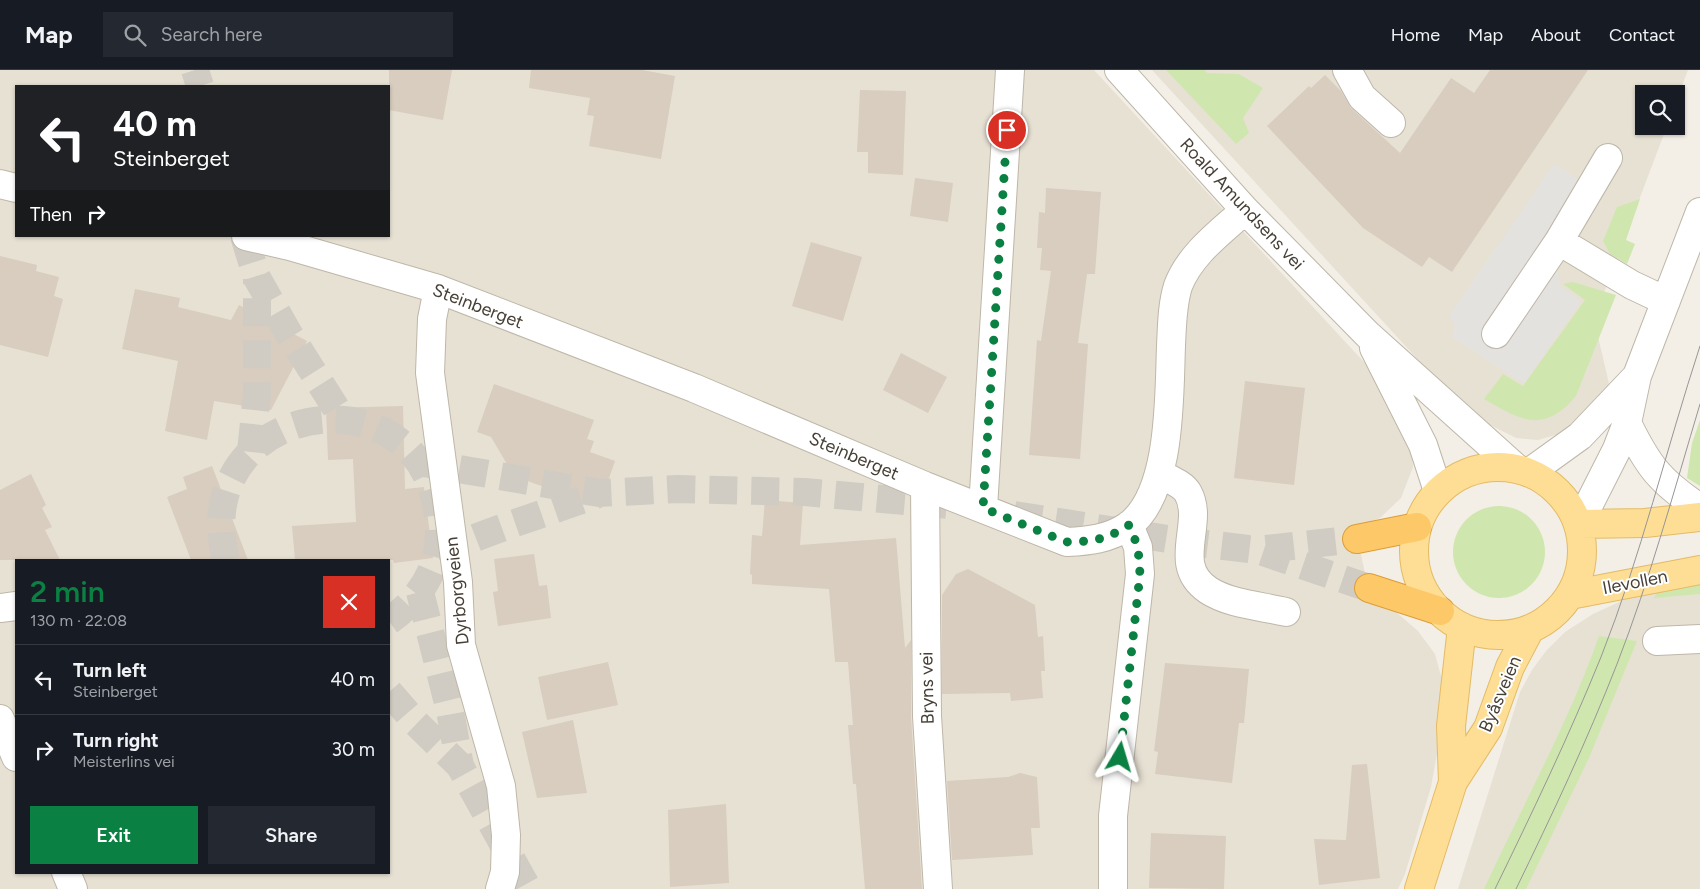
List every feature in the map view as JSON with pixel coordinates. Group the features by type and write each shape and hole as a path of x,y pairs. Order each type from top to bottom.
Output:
{"highway":[{"path":"1357,539 1417,527"},
{"path":"1369,588 1440,611"}],"main road":[{"path":"1502,466 1523,470 1543,479 1565,499 1579,524 1582,539 1581,568 1570,595 1550,617 1530,629 1503,635 1489,635 1462,627 1440,611 1424,591 1415,566 1414,553 1417,527 1429,503 1448,482 1474,470 1502,466"},
{"path":"1579,524 1646,523 1700,517"},
{"name":"Ilevollen","path":"1570,595 1700,570"},
{"name":"Byåsveien","path":"1453,782 1451,726 1462,627"},
{"name":"Byåsveien","path":"1418,889 1453,782 1488,728 1510,667 1530,629"}],"street":[{"path":"983,508 1010,70"},
{"name":"Roald Amundsens vei","path":"1119,70 1245,210 1368,335 1523,470"},
{"path":"1347,70 1362,97 1391,123"},
{"path":"1496,334 1559,241 1608,158"},
{"path":"0,184 15,188"},
{"name":"Steinberget","path":"250,237 290,246 438,290 694,388 925,486 1066,542 1088,541 1108,537 1129,525 1144,508 1160,474 1168,423 1173,311 1178,287 1187,268 1197,255 1245,210"},
{"path":"1579,524 1604,478 1627,423 1637,376 1700,212"},
{"path":"1559,241 1632,285 1666,301"},
{"name":"Dyrborgveien","path":"438,290 432,319 430,373 458,582 461,645 501,786 506,835 505,872 500,889"},
{"name":"Roald Amundsens vei","path":"1368,335 1423,445 1438,492"},
{"path":"1523,470 1580,436 1637,376"},
{"path":"1627,423 1647,460 1660,477 1674,491 1700,508"},
{"path":"1160,474 1174,481 1187,492 1190,499 1192,506 1190,567 1198,580 1208,589 1220,595 1286,612"},
{"name":"Bryns vei","path":"925,486 927,716 938,889"},
{"path":"1112,889 1113,816 1140,574 1138,547 1129,525"},
{"path":"0,608 15,606"},
{"path":"1657,641 1700,639"},
{"path":"0,719 15,755"},
{"path":"67,874 73,889"}],"shaded area":[{"path":"0,70 1094,70 1375,374 1410,438 1413,467 1401,498 1380,518 1355,528 1371,600 1397,613 1418,631 1435,654 1443,683 1439,743 1431,787 1405,874 1398,889 0,889"},
{"path":"1152,70 1688,70 1682,85 1635,85 1635,135 1664,135 1594,319 1610,388 1566,432 1538,440 1516,438 1482,421 1455,400"},
{"path":"1554,164 1583,182 1553,230 1560,286 1581,301 1524,384 1452,337 1455,325 1449,316"},
{"path":"1700,581 1700,889 1458,889 1520,692 1532,670 1546,651 1565,632 1593,614 1628,598"}],"green space":[{"path":"1166,70 1205,70 1207,73 1239,74 1263,88 1243,118 1249,133 1236,144"},
{"path":"1640,199 1626,240 1635,244 1627,264 1610,254 1603,241 1617,207"},
{"path":"1573,282 1616,295 1576,396 1553,416 1532,420 1521,418 1484,399 1503,374 1523,386 1585,300 1563,284"},
{"path":"1700,420 1700,486 1687,478 1692,443"},
{"path":"1499,506 1508,507 1525,514 1537,526 1544,543 1544,561 1537,578 1525,590 1508,597 1499,598 1490,597 1473,590 1461,578 1454,561 1453,552 1454,543 1461,526 1473,514 1490,507"},
{"path":"1700,581 1700,594 1654,598 1658,590"},
{"path":"1599,636 1637,641 1589,758 1526,889 1484,889 1559,732 1587,669"}],"building":[{"path":"389,70 452,70 443,120 390,110"},
{"path":"531,70 642,70 675,76 661,159 589,146 594,116 587,115 590,98 529,88"},
{"path":"1490,70 1588,70 1452,272 1429,257 1422,267 1363,228 1267,126 1309,86 1311,88 1325,75 1341,91 1351,108 1400,153 1451,78 1474,93"},
{"path":"860,90 906,91 903,175 868,173 868,152 857,152"},
{"path":"915,178 953,183 948,222 910,216"},
{"path":"1046,188 1101,192 1095,274 1087,274 1078,343 1088,344 1080,459 1029,455 1037,340 1041,341 1051,271 1040,270 1042,248 1037,248 1039,212 1045,213"},
{"path":"811,242 862,257 843,321 792,306"},
{"path":"0,256 37,265 36,271 59,277 54,296 63,299 48,357 0,345"},
{"path":"135,289 180,298 178,307 231,320 239,305 307,341 271,410 214,401 207,440 165,431 178,361 122,349"},
{"path":"901,353 947,377 928,413 883,390"},
{"path":"1245,381 1305,388 1294,485 1234,478"},
{"path":"494,384 594,420 587,439 594,441 590,452 615,461 599,507 514,476 491,437 477,432"},
{"path":"403,406 405,489 424,487 433,558 394,563 390,559 295,559 292,526 356,522 353,459 328,460 326,408"},
{"path":"212,466 248,559 191,559 167,497 187,489 183,477"},
{"path":"31,474 46,505 42,508 52,527 45,530 60,559 0,560 0,490"},
{"path":"765,500 803,503 800,545 896,538 905,648 911,640 911,717 922,889 865,889 856,784 853,784 848,725 853,725 848,662 835,662 829,589 752,584 752,575 750,574 752,535 762,536"},
{"path":"534,554 539,586 547,585 551,618 498,626 493,592 498,591 494,559"},
{"path":"968,569 1035,605 1038,637 1043,636 1045,671 1041,671 1043,698 1011,701 1010,693 942,694 942,595 956,574"},
{"path":"608,662 618,705 547,720 538,677"},
{"path":"1165,663 1249,669 1244,723 1239,723 1232,783 1155,774 1158,752 1154,751"},
{"path":"573,720 587,793 537,798 522,732"},
{"path":"1367,764 1380,878 1319,885 1314,839 1346,840 1352,765"},
{"path":"1020,773 1037,777 1040,828 1031,828 1033,855 952,860 947,781 1008,777"},
{"path":"726,804 729,883 670,887 668,810"},
{"path":"1151,833 1226,836 1224,889 1149,888"}],"tunnel":[{"path":"195,70 200,85"},
{"path":"244,237 257,278 289,334 343,419"},
{"path":"251,452 257,393 257,279"},
{"path":"226,559 223,505 241,463 274,435 315,421 358,422 398,440 427,475 439,529 439,543 436,556 426,581 410,603 390,620"},
{"path":"418,462 599,493 678,489 805,492 949,505"},
{"path":"437,554 497,530 598,494"},
{"path":"1014,515 1174,540 1257,550 1369,588"},
{"path":"1266,549 1357,539"},
{"path":"420,592 450,711 460,766"},
{"path":"390,693 416,723 460,766 528,889"}],"tram line":[{"path":"1495,889 1563,745 1601,657 1629,580 1700,346"},
{"path":"1516,889 1569,778 1617,664 1651,567 1700,404"}],"route":[{"path":"1007,130 983,508 1066,542 1088,541 1108,537 1129,525 1138,547 1140,574 1120,757"}]}
